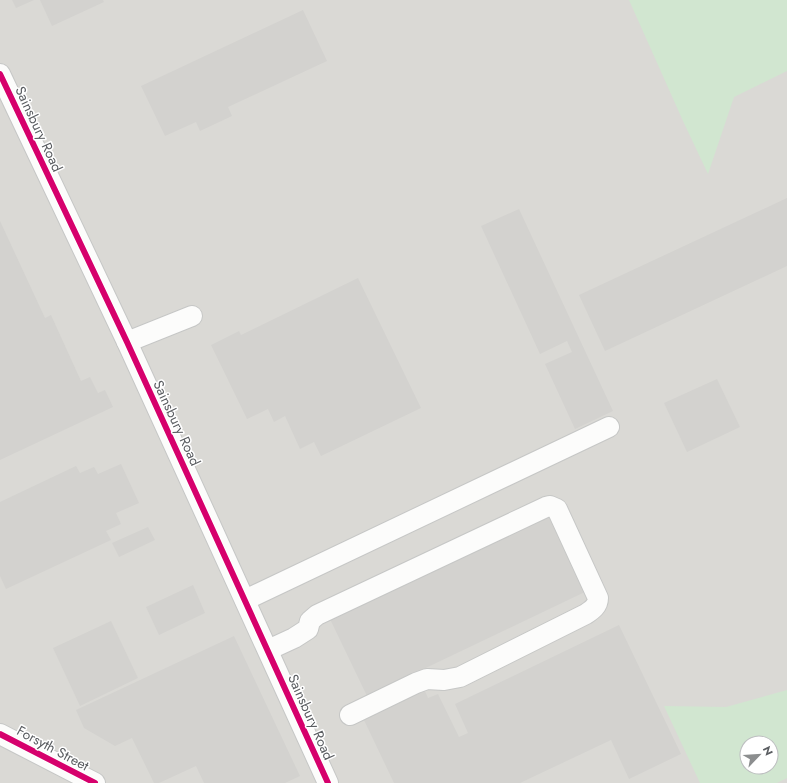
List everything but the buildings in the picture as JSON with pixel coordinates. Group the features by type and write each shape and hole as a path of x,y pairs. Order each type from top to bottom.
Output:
{"street":[{"name":"Sainsbury Road","path":"0,76 126,342 328,783"},
{"path":"126,342 192,316"},
{"path":"245,600 609,427"},
{"path":"268,650 294,638 308,629 310,621 317,616 546,507 550,506 557,509 598,598 598,603 593,609 586,614 460,677 444,680 427,679 350,715"},
{"name":"Forsyth Street","path":"0,734 95,783"}],"shaded area":[{"path":"0,0 787,0 787,783 0,783"}],"green space":[{"path":"629,0 787,0 787,71 734,97 708,174 683,121"},
{"path":"787,690 787,778 777,783 700,783 664,706 726,707"}],"cycle path":[{"path":"0,74 127,342 328,783"},
{"path":"0,734 95,783"}]}
